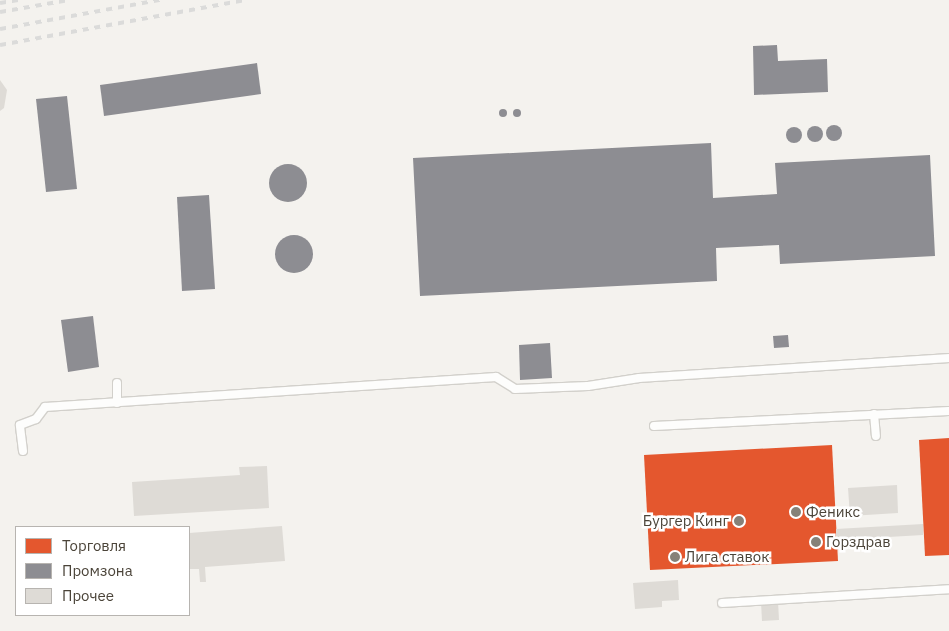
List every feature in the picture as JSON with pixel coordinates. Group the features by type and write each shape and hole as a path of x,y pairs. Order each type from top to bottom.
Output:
{"lane":[{"path":"22,450 20,426 36,419 45,407 496,377 515,389 579,386 639,378 949,359"},
{"path":"117,383 117,403"},
{"path":"654,426 949,410"},
{"path":"874,414 876,436"},
{"path":"722,602 949,589"}],"building: Торговля":[{"path":"949,438 949,555 925,556 919,440"},
{"path":"832,445 838,561 650,570 644,455"}],"building: Промзона":[{"path":"777,45 778,61 827,59 828,92 754,95 753,46"},
{"path":"257,63 261,94 104,116 100,85"},
{"path":"67,96 77,189 46,192 36,99"},
{"path":"503,109 507,113 503,117 499,113"},
{"path":"517,109 521,113 517,117 513,113"},
{"path":"834,125 840,127 842,133 840,139 834,141 828,139 826,133 828,127"},
{"path":"815,126 821,128 823,134 821,140 815,142 809,140 807,134 809,128"},
{"path":"794,127 800,129 802,135 800,141 794,143 788,141 786,135 788,129"},
{"path":"711,143 713,198 777,194 775,163 930,155 935,256 780,264 779,245 716,248 717,281 420,296 413,158"},
{"path":"288,164 295,165 301,170 306,176 306,190 301,196 295,201 288,202 281,201 275,196 270,190 269,183 270,176 275,170 281,165"},
{"path":"209,195 215,289 182,291 177,197"},
{"path":"294,235 301,236 307,241 312,247 312,261 307,267 301,272 294,273 287,272 281,267 276,261 275,254 276,247 281,241 287,236"},
{"path":"93,316 99,367 68,372 61,320"},
{"path":"788,335 789,347 774,348 773,336"},
{"path":"550,343 552,378 520,380 519,345"}],"building: Прочее":[{"path":"0,80 7,90 4,108 0,111"},
{"path":"267,466 269,508 134,516 132,482 240,475 239,467"},
{"path":"897,485 898,513 850,516 848,488"},
{"path":"923,524 923,535 836,540 836,529"},
{"path":"282,526 285,561 205,567 206,582 200,582 199,569 190,569 190,533"},
{"path":"678,580 679,600 662,601 662,607 635,609 633,583"},
{"path":"778,601 779,620 762,621 761,602"}],"railway":[{"path":"0,3 20,0"},
{"path":"0,12 69,0"},
{"path":"0,29 160,0"},
{"path":"0,45 244,0"}],"place":[{"name":"Феникс","path":"796,512"},
{"name":"Бургер Кинг","path":"739,521"},
{"name":"Горздрав","path":"816,542"},
{"name":"Лига ставок","path":"675,557"}]}
